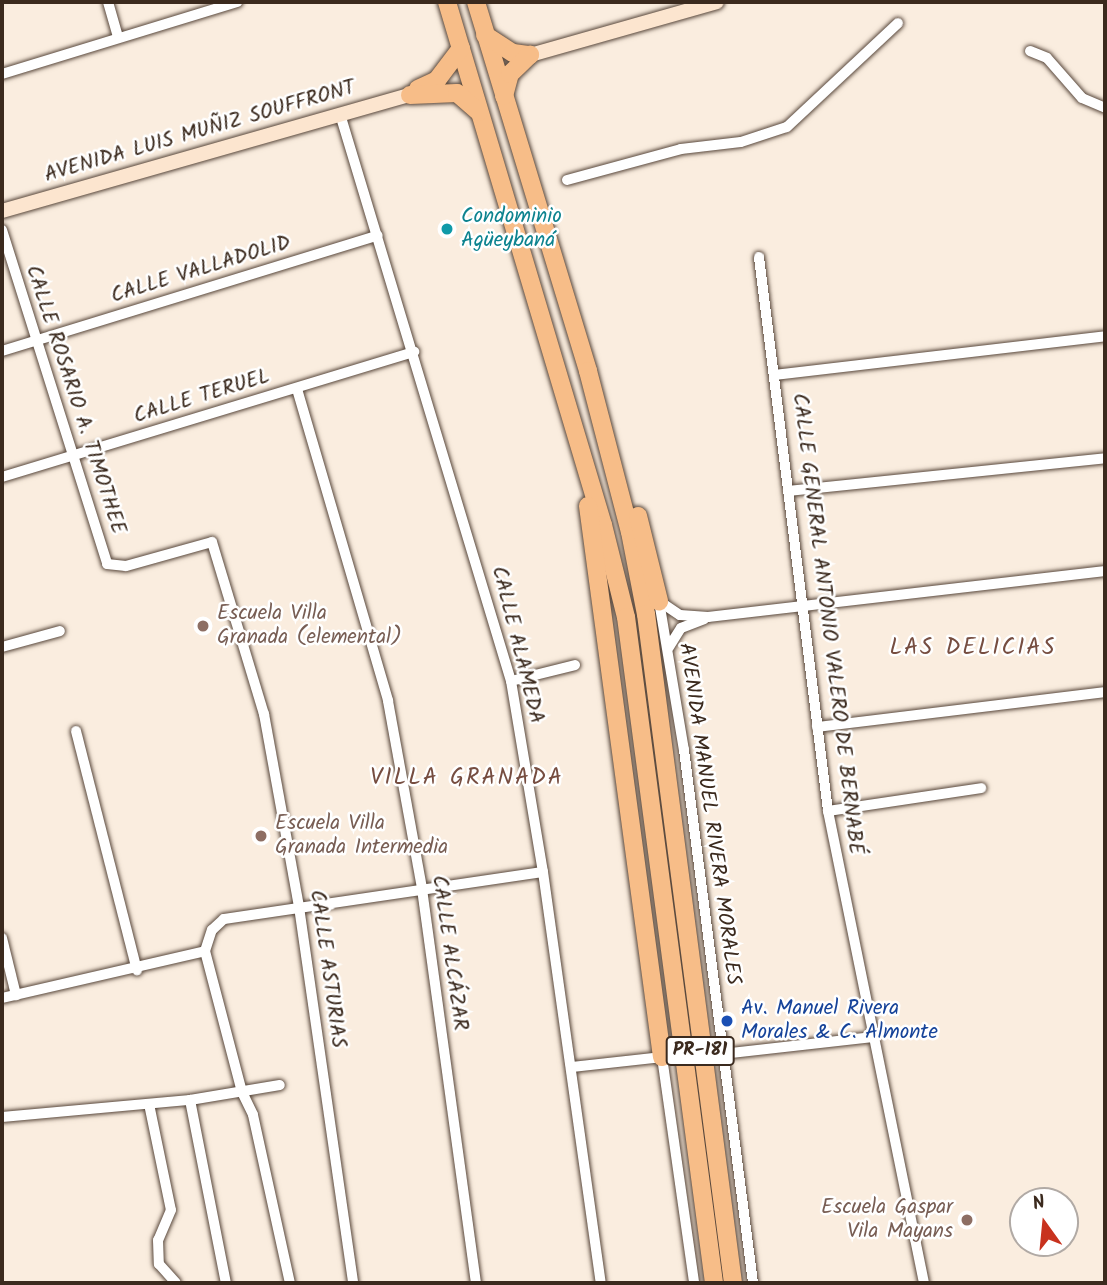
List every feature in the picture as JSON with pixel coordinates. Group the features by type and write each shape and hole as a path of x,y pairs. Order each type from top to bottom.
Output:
{"highway":[{"name":"PR-181","path":"476,2 588,371 630,533 646,614 661,821 714,1283"},
{"name":"PR-181","path":"449,6 581,450 626,617 661,821 733,1283"},
{"path":"485,35 513,53 530,55"},
{"path":"410,94 437,79 461,48"},
{"path":"504,96 510,74 530,55"},
{"path":"410,94 457,93 480,113"},
{"path":"588,371 611,424 659,601"},
{"path":"581,450 662,1057"}],"street":[{"path":"108,2 118,38"},
{"path":"2,74 236,2"},
{"path":"530,55 717,2"},
{"path":"567,180 787,127 898,23"},
{"path":"1030,51 1046,58 1082,98 1105,108"},
{"name":"AVENIDA LUIS MUÑIZ SOUFFRONT","path":"2,211 410,94"},
{"name":"CALLE ALAMEDA","path":"340,114 414,352 511,681 543,872 601,1283"},
{"name":"CALLE ROSARIO A. TIMOTHEE","path":"2,230 107,564 126,566 212,542"},
{"name":"CALLE VALLADOLID","path":"2,351 378,235"},
{"name":"CALLE GENERAL ANTONIO VALERO DE BERNABÉ","path":"759,257 828,811 924,1283"},
{"path":"775,375 1105,336"},
{"name":"CALLE TERUEL","path":"2,477 414,352"},
{"name":"CALLE ALCÁZAR","path":"296,389 388,701 422,889 476,1283"},
{"path":"788,491 1105,458"},
{"name":"CALLE ASTURIAS","path":"212,542 264,714 299,907 353,1283"},
{"path":"659,601 680,615 708,617 802,609 1105,571"},
{"name":"AVENIDA MANUEL RIVERA MORALES","path":"659,601 668,649 753,1283"},
{"path":"668,649 681,628 708,617"},
{"path":"2,647 60,631"},
{"path":"511,681 575,665"},
{"path":"817,727 1105,692"},
{"path":"76,731 137,970"},
{"path":"828,811 981,788"},
{"path":"290,1283 253,1115 242,1092 205,951 212,930 224,919 543,872"},
{"path":"2,938 16,995"},
{"path":"2,998 137,970 205,951"},
{"path":"722,1054 873,1037"},
{"path":"572,1067 662,1057 694,1283"},
{"path":"2,1117 190,1100 280,1085"},
{"path":"190,1100 226,1283"},
{"path":"149,1104 171,1210 158,1240 159,1264 176,1283"}],"place":[{"name":"Condominio Agüeybaná","path":"447,229"},
{"name":"Escuela Villa Granada (elemental)","path":"203,626"},
{"name":"Escuela Villa Granada Intermedia","path":"261,836"},
{"name":"Av. Manuel Rivera Morales & C. Almonte","path":"727,1021"},
{"name":"Escuela Gaspar Vila Mayans","path":"967,1220"}],"district":[{"name":"LAS DELICIAS","path":"973,648"},
{"name":"VILLA GRANADA","path":"467,778"}]}
